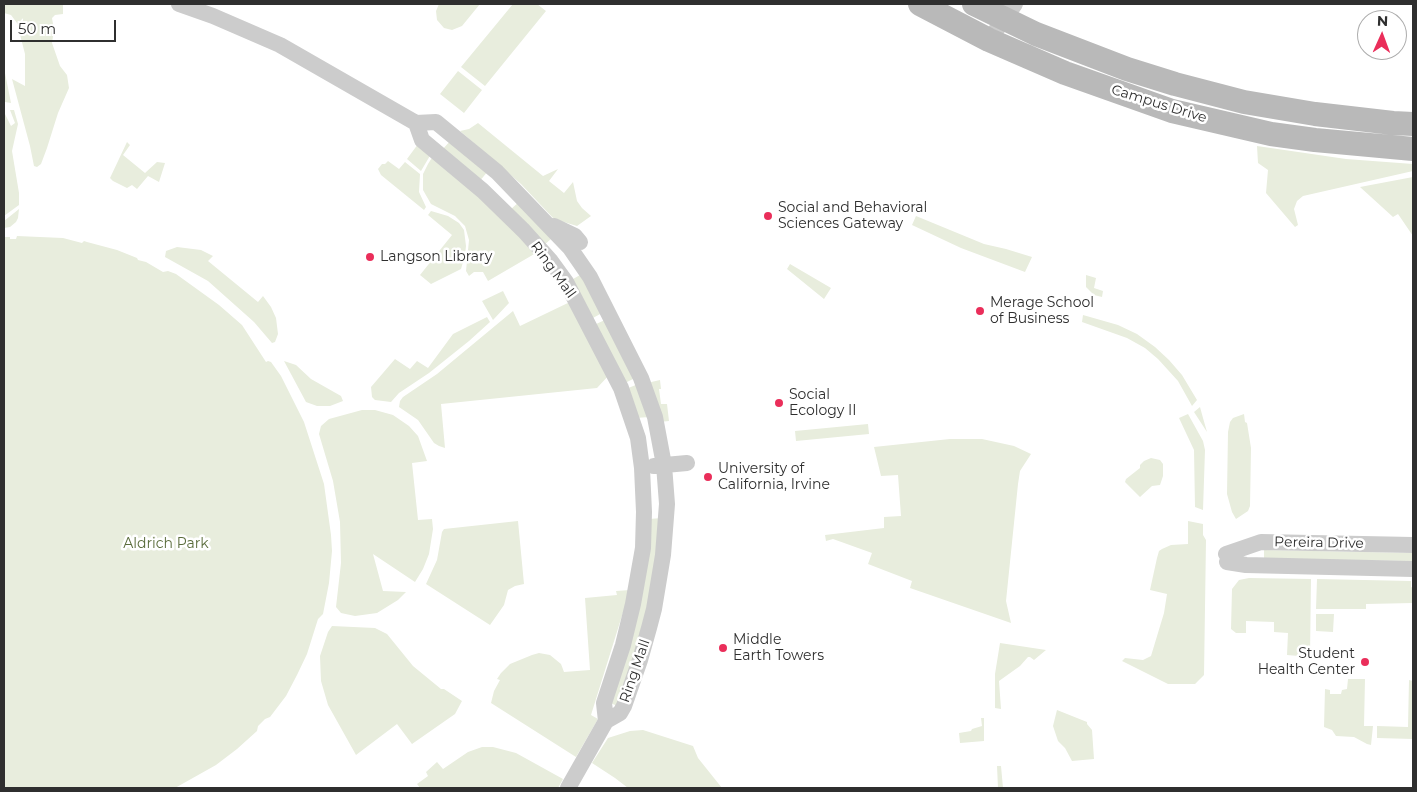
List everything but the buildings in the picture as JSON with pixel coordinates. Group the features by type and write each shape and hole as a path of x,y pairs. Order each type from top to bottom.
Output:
{"main road":[{"name":"Campus Drive","path":"920,4 989,40 1065,73 1172,111 1271,134 1413,149"},
{"name":"Campus Drive","path":"974,4 1010,12 1036,34 1127,69 1175,84 1235,100 1315,114 1413,124"}],"street":[{"name":"Ring Mall","path":"179,4 280,44 416,123 436,122 497,172 570,248 590,276 641,378 654,417 664,465 668,504 654,609 640,660 620,714 606,721 604,703 634,604 643,548 642,468 638,438 621,388 566,282 550,260 524,231 483,191 422,140 416,123"},
{"path":"989,40 1010,12"},
{"path":"547,224 565,230 575,236 580,242"},
{"path":"642,468 687,463"},
{"name":"Pereira Drive","path":"1413,546 1261,542 1227,558 1246,565 1413,569"},
{"path":"568,788 606,721"}],"green space":[{"path":"4,4 63,4 63,14 55,15 52,18 54,30 52,43 60,66 67,75 69,88 58,113 41,164 37,167 34,166 12,79 25,86 25,54 17,23 11,15 4,13"},
{"path":"439,4 480,4 462,26 452,30 444,28 437,20 436,11"},
{"path":"513,4 537,4 546,11 485,86 461,67"},
{"path":"4,68 11,103 5,102 5,114 11,126 15,123 10,110 14,110 18,124 12,151 19,193 19,205 4,216"},
{"path":"458,71 482,90 464,113 440,94"},
{"path":"478,123 543,176 558,169 549,181 564,193 573,182 577,201 591,216 577,226 554,219 521,184 460,131 469,129"},
{"path":"451,140 488,171 479,182 442,150"},
{"path":"127,142 130,145 123,155 145,173 157,162 165,163 159,182 148,176 137,189 132,185 127,188 110,178"},
{"path":"418,144 431,154 421,171 407,159"},
{"path":"1257,146 1346,159 1413,164 1413,171 1303,196 1297,201 1294,209 1298,225 1295,227 1266,193 1268,170 1258,163"},
{"path":"433,156 462,179 536,253 488,281 483,272 474,272 469,276 466,271 469,240 465,226 455,216 431,204 423,190 423,174"},
{"path":"388,161 399,169 405,162 420,174 419,192 426,207 424,210 381,175 378,169"},
{"path":"1413,177 1413,236 1398,214 1393,217 1360,187"},
{"path":"520,201 552,238 542,247 510,210"},
{"path":"19,209 16,222 10,227 4,228 4,221"},
{"path":"431,211 448,216 459,223 464,230 466,246 461,269 431,284 420,275 452,235 428,215"},
{"path":"916,216 984,244 1032,257 1025,272 961,248 912,225"},
{"name":"Aldrich Park","path":"17,236 63,238 82,243 84,241 117,250 146,262 163,272 168,271 176,274 219,305 242,325 266,362 271,362 281,376 304,422 324,484 332,551 329,583 323,614 318,619 307,654 297,675 286,696 270,717 258,726 257,731 216,765 175,788 4,788 4,237 16,239"},
{"path":"177,247 201,250 213,256 208,261 258,302 263,296 276,318 278,334 275,342 272,343 254,322 208,281 165,257 166,251"},
{"path":"790,264 831,288 824,299 787,269"},
{"path":"580,275 604,312 591,319 568,282"},
{"path":"1086,275 1096,278 1094,288 1103,291 1102,297 1094,295 1086,287"},
{"path":"503,291 509,303 493,320 482,301"},
{"path":"572,301 610,374 597,388 441,404 445,448 434,443 418,420 399,407 403,397 437,374 513,311 520,326"},
{"path":"1083,315 1118,325 1137,334 1155,347 1182,375 1197,400 1192,406 1178,381 1145,348 1127,338 1082,322"},
{"path":"487,317 490,322 469,341 429,373 399,393 391,402 375,400 372,397 371,387 395,359 410,369 417,361 428,368 453,334"},
{"path":"607,319 635,378 623,384 594,325"},
{"path":"284,361 296,365 311,379 341,396 343,401 330,406 317,406 306,402"},
{"path":"660,380 661,404 667,404 669,421 660,422 647,383"},
{"path":"638,384 650,417 635,418 626,389"},
{"path":"1200,407 1203,418 1207,432 1194,412"},
{"path":"362,410 375,410 393,415 409,426 418,436 427,461 412,463 418,520 432,519 433,529 429,554 415,582 373,554 383,591 406,592 398,600 377,613 355,616 341,613 336,607 341,563 340,522 333,481 319,434 321,426 329,419"},
{"path":"1188,414 1203,441 1205,450 1203,510 1195,507 1194,450 1179,418"},
{"path":"1244,414 1251,448 1250,506 1248,511 1236,519 1227,494 1228,432 1233,418"},
{"path":"868,424 869,434 796,441 795,431"},
{"path":"950,439 982,439 1014,446 1031,454 1020,471 1018,484 1006,601 1011,623 910,588 912,581 868,564 872,553 833,539 826,541 825,535 884,528 884,517 901,516 898,475 881,476 874,447"},
{"path":"1151,458 1160,460 1163,464 1163,476 1160,485 1152,486 1140,497 1125,482 1126,479 1140,468 1144,461"},
{"path":"662,518 647,619 618,706 607,702 649,519"},
{"path":"518,521 524,584 508,590 504,605 490,625 426,584 437,560 444,529"},
{"path":"1188,521 1203,524 1203,535 1206,540 1204,675 1195,684 1168,684 1122,661 1125,658 1143,660 1151,656 1164,613 1167,594 1150,590 1157,558 1159,551 1162,549 1171,545 1188,544"},
{"path":"1264,550 1413,553 1413,561 1264,559"},
{"path":"1249,578 1311,579 1310,657 1287,655 1288,633 1274,632 1274,622 1246,621 1246,633 1236,633 1231,629 1232,589 1239,580"},
{"path":"1317,579 1411,581 1413,603 1366,604 1366,609 1316,609"},
{"path":"630,590 591,715 598,719 576,757 491,703 494,691 500,680 497,679 501,673 510,664 532,655 539,653 550,655 561,664 564,672 590,670 585,598 617,595 616,591"},
{"path":"1316,614 1334,614 1333,632 1316,631"},
{"path":"332,626 375,628 387,634 413,666 441,689 462,701 455,714 412,744 397,724 356,755 328,705 321,681 320,656"},
{"path":"1000,643 1046,650 1034,660 1028,657 1020,666 999,681 1001,709 995,708 995,674"},
{"path":"1348,679 1365,679 1364,726 1373,726 1371,745 1354,737 1336,736 1332,730 1324,727 1325,689 1330,690 1330,694 1341,694 1342,690 1347,689"},
{"path":"1409,680 1413,681 1413,739 1377,738 1377,726 1408,727"},
{"path":"1057,710 1087,722 1092,730 1094,759 1072,761 1065,748 1058,741 1053,726"},
{"path":"981,718 984,718 984,741 960,743 959,733 971,731 982,726"},
{"path":"643,730 693,746 698,758 722,788 628,788 592,763 608,738 630,731"},
{"path":"482,747 493,747 516,753 563,779 558,788 420,788 417,784 428,776 426,772 437,762 443,769 468,752"},
{"path":"997,766 1001,766 1003,788 998,788"}],"place":[{"name":"Social and Behavioral Sciences Gateway","path":"768,216"},
{"name":"Langson Library","path":"370,257"},
{"name":"Merage School of Business","path":"980,311"},
{"name":"Social Ecology II","path":"779,403"},
{"name":"University of California, Irvine","path":"708,477"},
{"name":"Middle Earth Towers","path":"723,648"},
{"name":"Student Health Center","path":"1365,662"}]}
